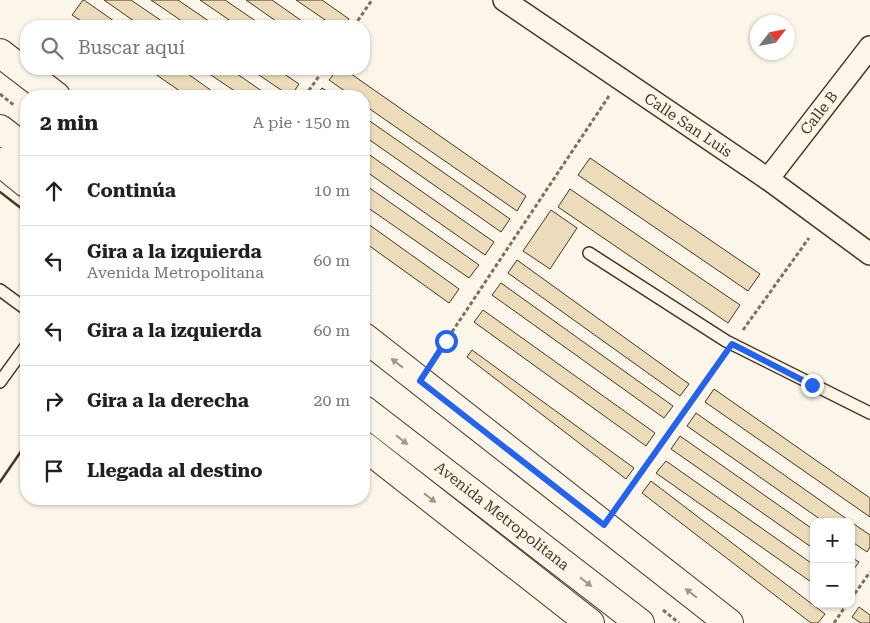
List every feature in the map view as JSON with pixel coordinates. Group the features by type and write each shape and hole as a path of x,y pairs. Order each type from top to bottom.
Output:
{"main road":[{"path":"0,53 20,68"},
{"path":"29,75 48,90"},
{"path":"0,129 20,144"},
{"path":"0,162 20,178"},
{"path":"370,342 729,623"},
{"name":"Avenida Metropolitana","path":"370,415 640,623"},
{"name":"Avenida Metropolitana","path":"370,451 590,623"}],"street":[{"name":"Calle San Luis","path":"504,0 768,179 870,254"},
{"name":"Calle B","path":"768,179 870,47"}],"lane":[{"path":"589,253 732,344 870,413"},
{"path":"0,290 20,305"},
{"path":"0,382 20,354"}],"path":[{"path":"358,20 372,0"},
{"path":"309,90 320,75"},
{"path":"420,381 620,79"},
{"path":"604,525 822,219"},
{"path":"855,593 870,572"},
{"path":"834,623 844,608"}],"building":[{"path":"84,0 112,20 80,20 72,15"},
{"path":"104,0 131,0 160,20 132,20"},
{"path":"151,0 178,0 207,20 180,20"},
{"path":"200,0 225,0 254,20 229,20"},
{"path":"246,0 272,0 300,20 274,20"},
{"path":"296,0 322,0 349,19 325,20"},
{"path":"157,75 189,75 211,90 178,90"},
{"path":"211,75 239,75 260,90 233,90"},
{"path":"259,75 286,75 299,84 295,90 281,90"},
{"path":"333,75 353,75 526,196 517,211 370,109 370,90 343,90 329,80"},
{"path":"370,121 510,219 501,232 370,140"},
{"path":"370,155 494,242 485,255 370,174"},
{"path":"590,158 760,274 748,291 578,175"},
{"path":"370,188 479,265 469,278 370,209"},
{"path":"570,189 740,305 728,323 558,207"},
{"path":"551,210 577,228 550,269 523,251"},
{"path":"370,225 459,289 449,303 370,246"},
{"path":"517,260 689,384 680,396 508,273"},
{"path":"501,283 673,406 664,418 492,295"},
{"path":"483,310 655,433 646,446 474,322"},
{"path":"472,350 634,468 626,479 467,357"},
{"path":"714,389 870,498 870,517 705,402"},
{"path":"696,413 845,518 818,518 687,426"},
{"path":"680,436 810,527 810,546 671,449"},
{"path":"666,461 810,562 810,581 656,473"},
{"path":"651,481 810,603 810,608 817,608 825,614 818,623 811,623 642,493"},
{"path":"855,525 870,535 870,547 867,552 855,544"},
{"path":"855,560 859,562 855,568"},
{"path":"859,607 870,615 870,623 861,623 852,617"}],"wall":[{"path":"0,192 20,207"},
{"path":"0,482 20,453"}],"route":[{"path":"446,341 420,381 604,525 732,344 812,385"}]}
